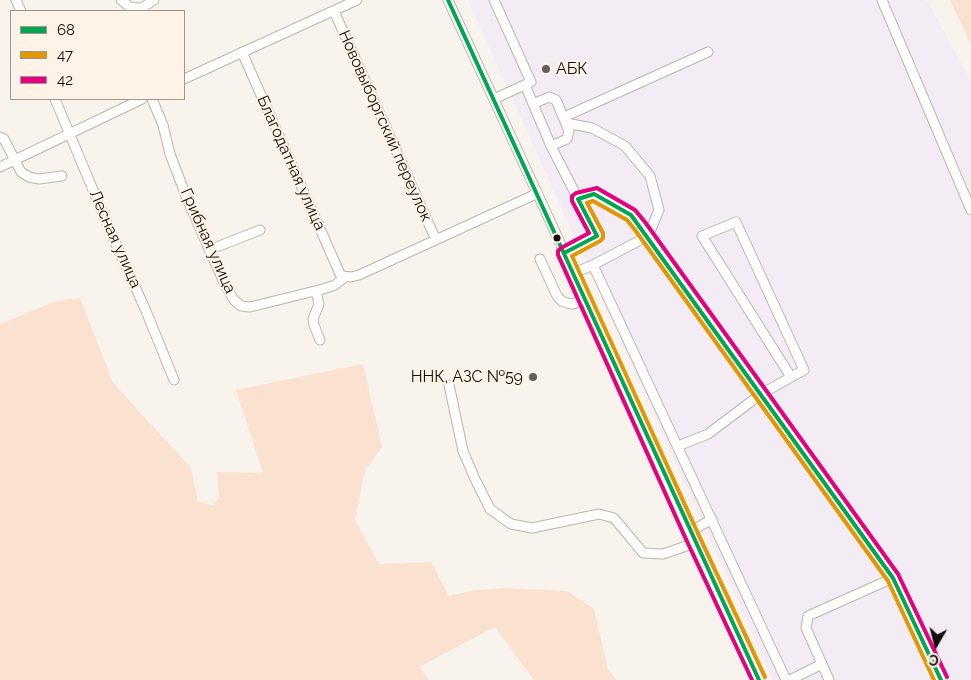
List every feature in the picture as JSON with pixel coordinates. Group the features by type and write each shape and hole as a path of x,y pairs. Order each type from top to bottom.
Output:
{"street":[{"path":"121,0 130,7 142,8 154,0"},
{"path":"185,79 356,0"},
{"path":"448,0 759,680"},
{"path":"494,0 531,82 494,98"},
{"path":"882,0 971,210"},
{"name":"Нововыборгский переулок","path":"334,11 436,240"},
{"name":"Благодатная улица","path":"242,52 343,275"},
{"path":"565,120 708,52"},
{"path":"525,85 551,146 597,236 564,253"},
{"path":"533,104 549,97 556,100 570,131 567,139 551,146"},
{"name":"Лесная улица","path":"56,100 174,380"},
{"path":"0,167 140,100"},
{"name":"Грибная улица","path":"152,100 163,125 170,154 209,250 230,294 241,306 250,307 335,285 343,275 359,275 536,194"},
{"path":"565,120 592,128 625,146 650,176 659,210 648,236 574,274"},
{"path":"0,137 4,139 21,172 28,177 38,179 62,176"},
{"path":"578,199 594,194 631,215 648,236 893,578 941,680"},
{"path":"678,446 708,434 761,394 804,370 736,222 702,236 790,377"},
{"path":"209,250 260,230"},
{"path":"540,259 557,296 567,303 573,304 585,298"},
{"path":"593,265 786,680"},
{"path":"316,291 319,304 314,325 320,340"},
{"path":"449,385 463,452 475,479 490,509 511,524 532,528 598,514 614,518 643,553 663,554 695,543"},
{"path":"690,532 712,519"},
{"path":"829,680 806,628 808,616 893,578"},
{"path":"790,680 822,664"}],"shaded area":[{"path":"468,0 926,0 928,2 971,81 971,680 773,680"},
{"path":"950,0 971,0 971,45"},
{"path":"80,298 113,383 191,468 198,502 213,505 219,497 217,472 263,473 236,390 363,364 382,447 365,470 355,520 379,564 431,562 449,596 476,590 503,588 567,591 594,609 608,669 617,680 534,680 495,627 419,667 429,680 0,680 0,324 56,301"}],"transit line":[{"name":"68","path":"448,0 759,680"},
{"name":"42","path":"752,680 684,535 558,255 558,251 561,248 589,233 572,201 572,196 576,193 597,188 635,210 645,222 898,574 947,677"},
{"name":"68","path":"564,253 597,236 578,199 594,194 631,215 893,578 941,680"},
{"name":"47","path":"765,677 572,256 603,238 603,233 587,203 593,201 627,220 635,230 888,581 934,680"}],"place":[{"name":"АБК","path":"546,69"},
{"name":"ННК, АЗС №59","path":"533,377"}]}
